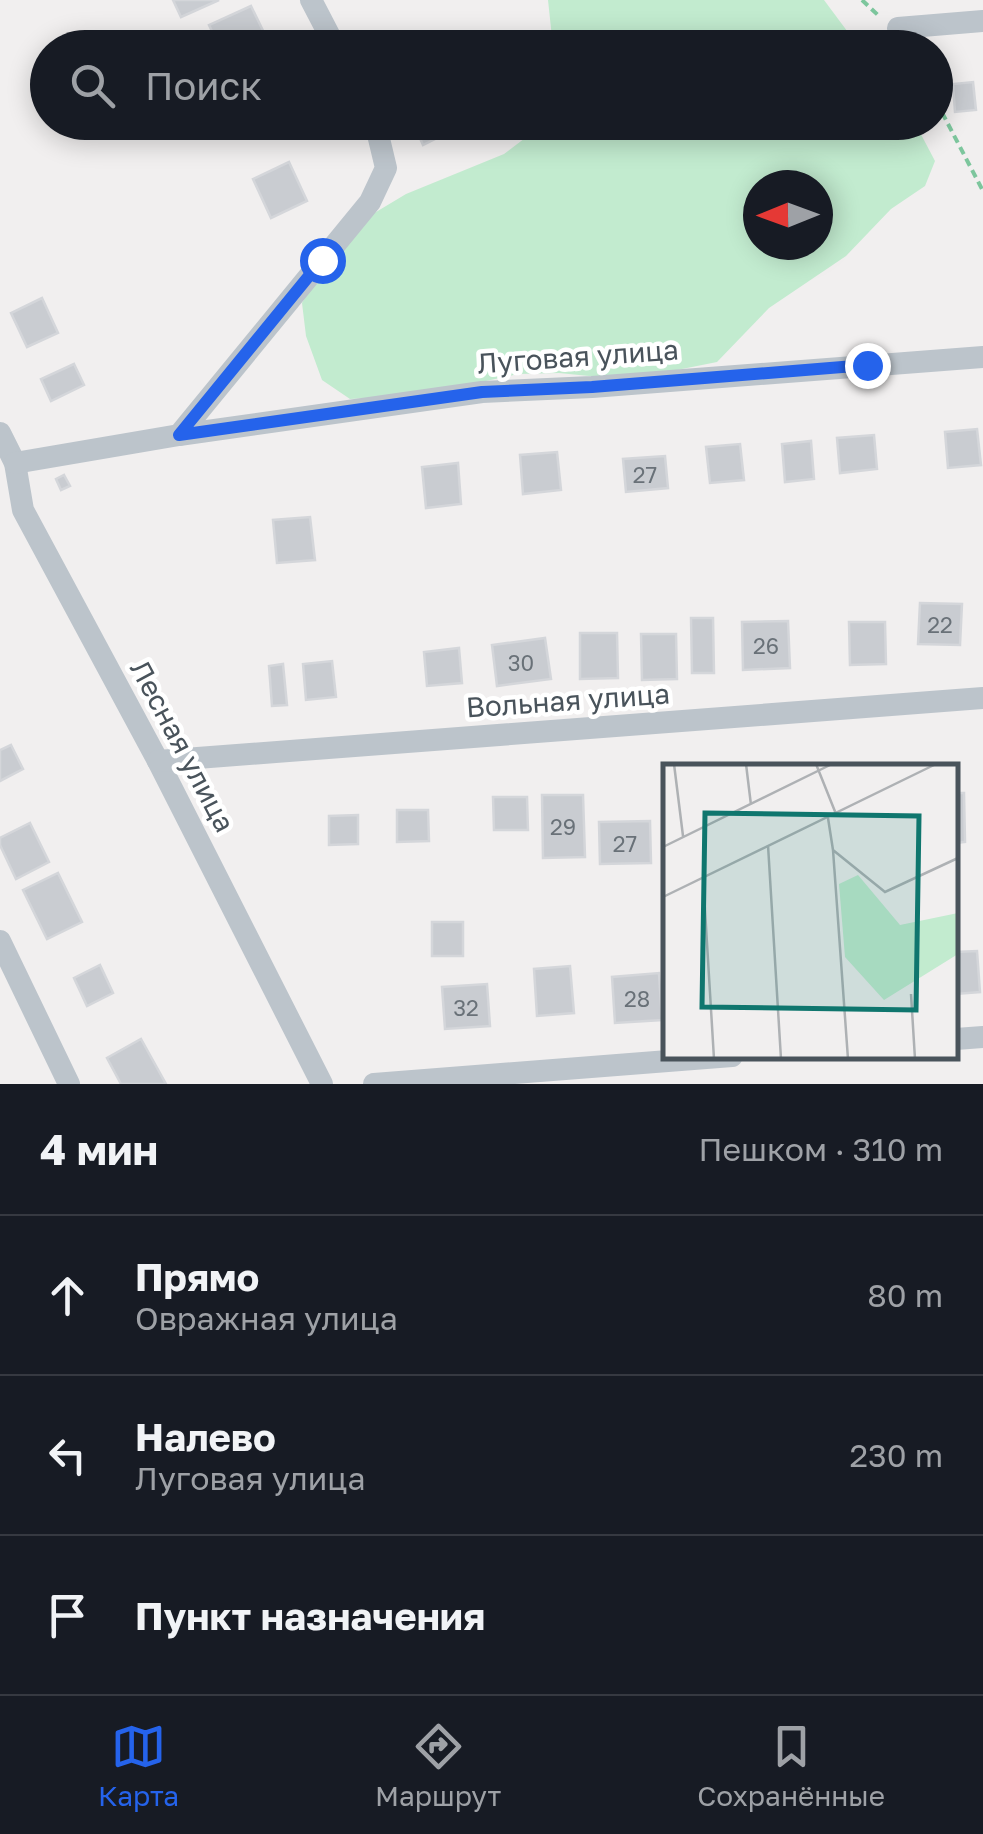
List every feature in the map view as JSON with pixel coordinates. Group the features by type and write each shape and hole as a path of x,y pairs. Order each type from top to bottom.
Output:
{"street":[{"path":"311,0 327,30"},
{"path":"898,28 983,21"},
{"path":"179,435 370,202 386,168 381,140"},
{"name":"Луговая улица","path":"16,463 179,435 482,392 983,357"},
{"name":"Лесная улица","path":"0,433 16,463 23,510 158,761 322,1084"},
{"name":"Вольная улица","path":"158,761 983,698"},
{"path":"0,942 69,1084"},
{"path":"958,1039 983,1037"},
{"path":"374,1084 694,1059"}],"path":[{"path":"953,133 983,190"}],"green space":[{"path":"548,0 824,0 846,30 551,30"},
{"path":"522,140 924,140 935,161 925,186 891,209 846,256 769,308 717,362 609,378 518,374 422,395 350,399 322,380 306,336 302,303 318,275 371,215 406,194 504,154"}],"building":[{"path":"173,0 219,0 181,17"},
{"path":"251,6 263,30 211,30 209,25"},
{"path":"973,82 976,110 955,112 953,84"},
{"path":"289,162 307,201 271,218 253,179"},
{"path":"42,298 58,333 27,347 11,313"},
{"path":"74,364 84,385 51,401 41,379"},
{"path":"977,429 981,465 948,468 945,432"},
{"path":"874,435 877,469 840,473 837,438"},
{"path":"811,441 814,479 785,482 782,444"},
{"path":"740,444 744,480 710,483 706,447"},
{"path":"557,452 561,490 523,494 520,455"},
{"path":"665,456 668,488 626,492 623,459"},
{"path":"458,463 461,504 426,508 422,467"},
{"path":"64,475 70,486 61,490 56,479"},
{"path":"310,517 315,560 277,563 273,520"},
{"path":"920,603 962,604 960,645 918,644"},
{"path":"691,618 713,618 714,673 692,673"},
{"path":"788,621 790,668 743,670 742,622"},
{"path":"849,622 885,622 886,664 850,665"},
{"path":"580,633 617,633 618,678 580,679"},
{"path":"641,634 676,634 677,679 642,680"},
{"path":"545,638 551,679 497,686 492,645"},
{"path":"459,648 462,683 427,686 424,652"},
{"path":"332,661 336,697 306,700 303,664"},
{"path":"283,664 287,705 272,706 269,666"},
{"path":"11,745 23,769 0,781 0,750"},
{"path":"958,793 964,793 965,842 958,843"},
{"path":"542,795 583,795 585,857 543,858"},
{"path":"493,797 527,797 528,830 494,830"},
{"path":"397,810 428,810 429,841 397,842"},
{"path":"358,815 358,844 329,845 329,816"},
{"path":"650,821 651,863 600,864 599,822"},
{"path":"30,823 49,862 16,879 0,838"},
{"path":"58,873 82,922 47,939 23,890"},
{"path":"432,922 463,922 463,956 432,956"},
{"path":"977,951 980,992 958,994 958,952"},
{"path":"100,965 113,993 87,1006 74,978"},
{"path":"570,966 574,1013 537,1016 534,969"},
{"path":"659,973 662,1020 615,1023 612,977"},
{"path":"487,984 490,1026 445,1029 442,987"},
{"path":"141,1039 166,1084 121,1084 107,1058"}],"route":[{"path":"322,260 179,435 482,392 867,365"}]}
